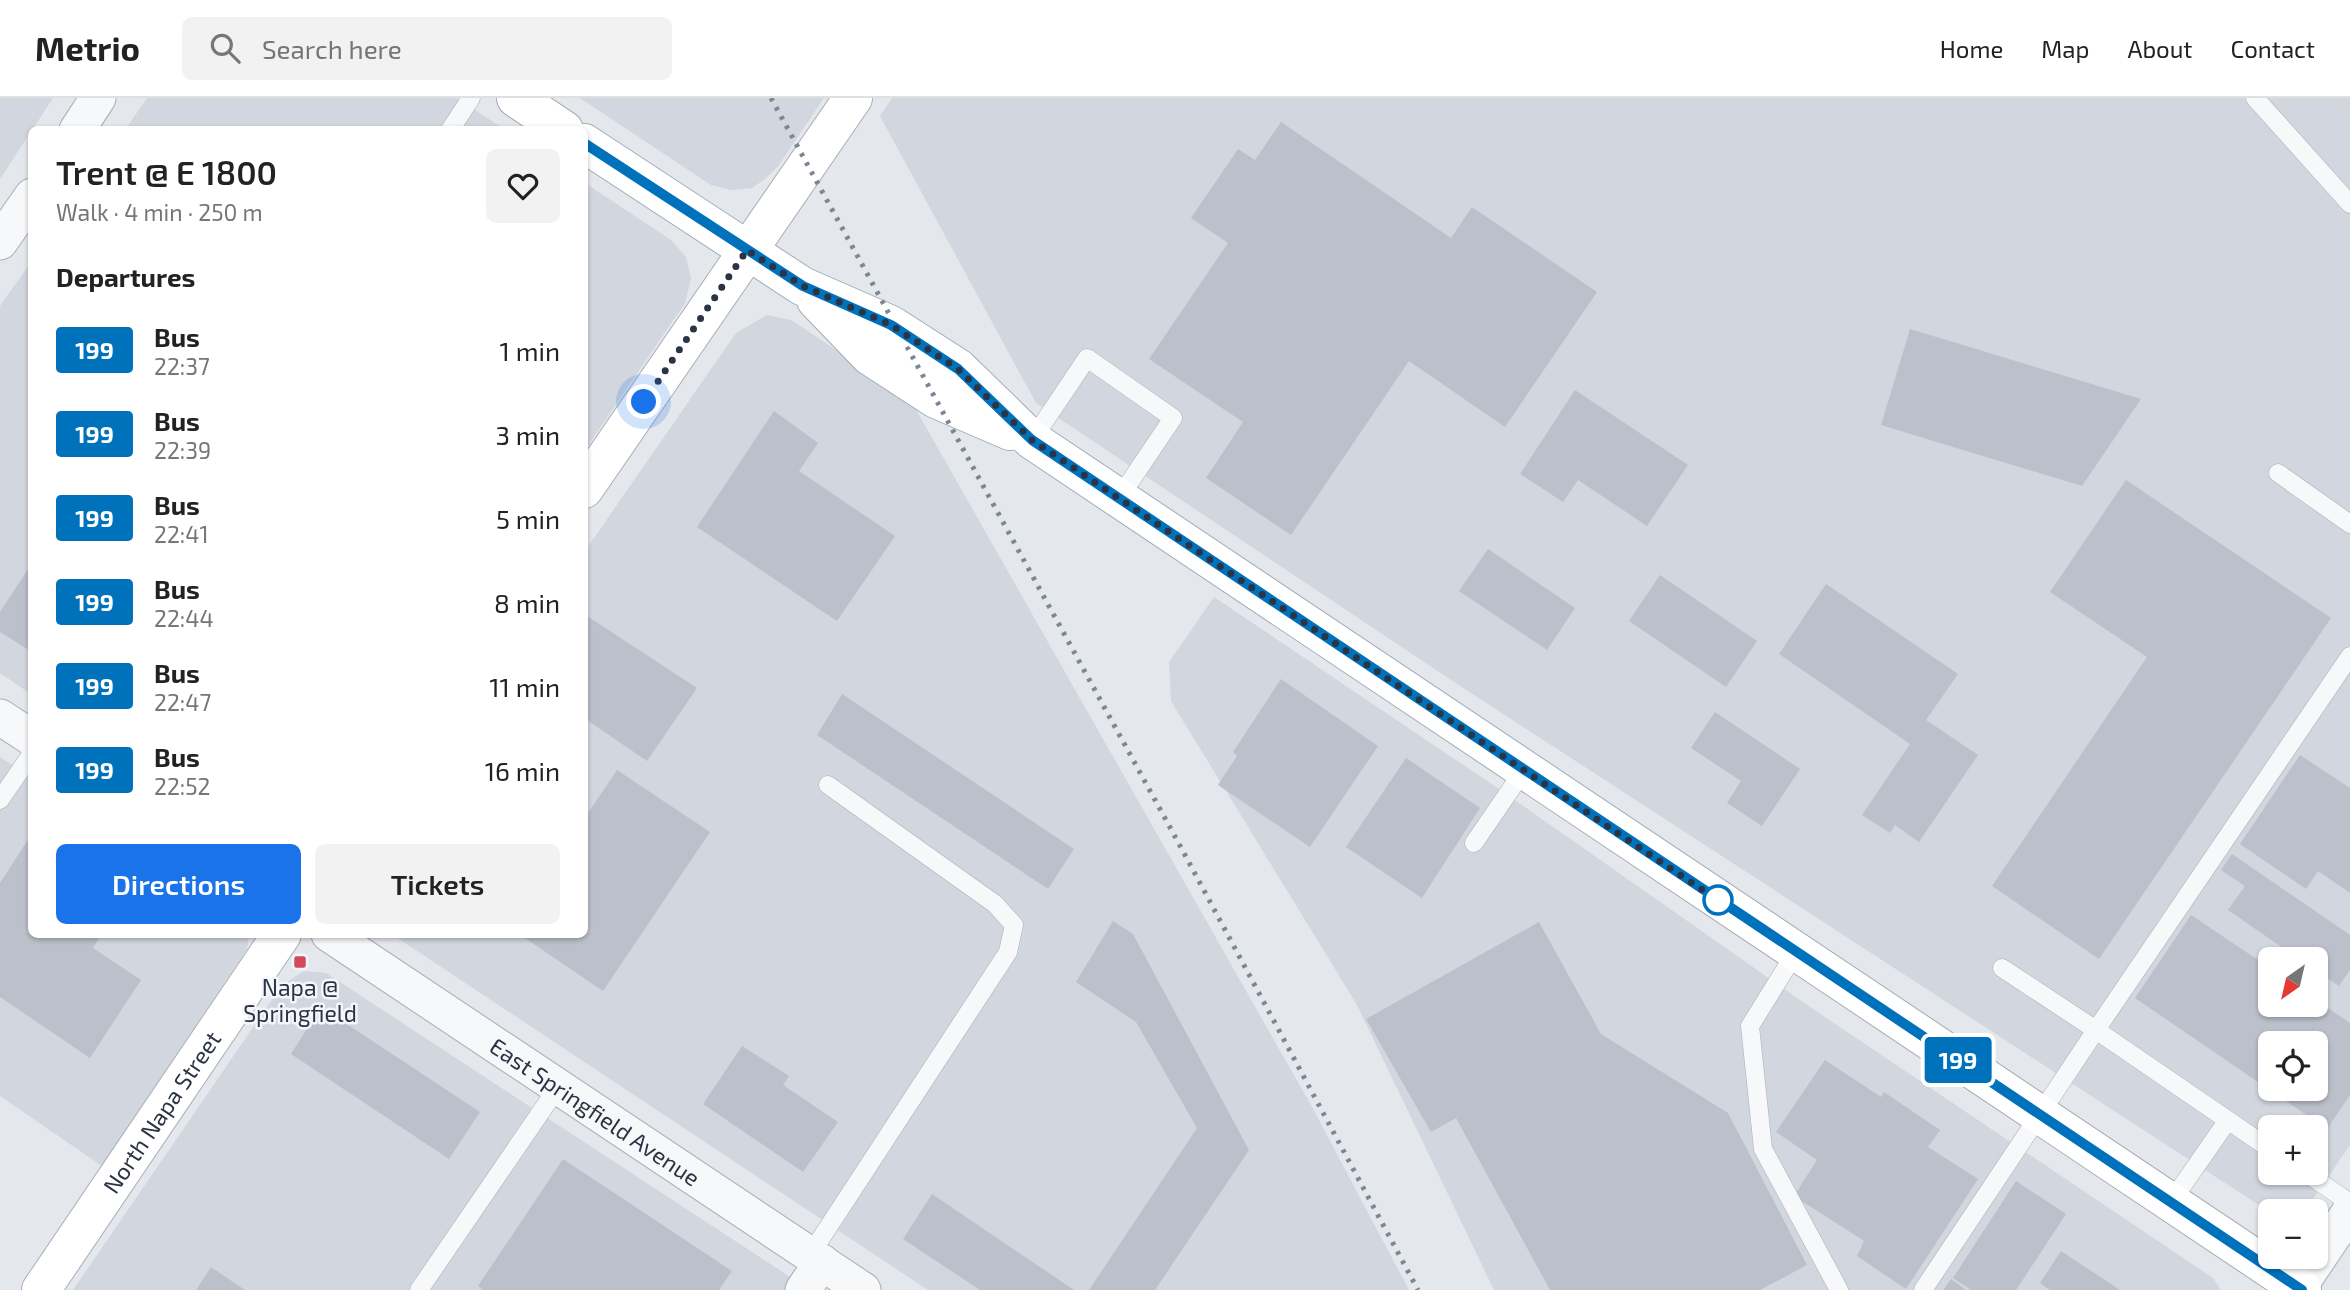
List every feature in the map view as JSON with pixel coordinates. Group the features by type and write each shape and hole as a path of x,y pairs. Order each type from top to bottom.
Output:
{"main road":[{"path":"516,98 558,126"},
{"path":"588,483 853,98"},
{"path":"588,146 803,286 891,325 958,369 1032,440 2299,1289"},
{"name":"North Napa Street","path":"41,1290 279,938"}],"street":[{"path":"80,126 98,98"},
{"path":"0,242 28,202"},
{"path":"0,717 28,735"},
{"name":"East Springfield Avenue","path":"335,938 558,1087 812,1269 863,1290"},
{"path":"2299,1289 2350,1211"}],"lane":[{"path":"453,126 471,98"},
{"path":"2255,98 2350,204"},
{"path":"1032,440 1087,358 1172,418 1119,498"},
{"path":"2278,472 2350,524"},
{"path":"1923,1290 2039,1114 2350,656"},
{"path":"0,800 28,759"},
{"path":"1474,843 1524,770"},
{"path":"812,1269 1008,952 1014,925 995,904 828,785"},
{"path":"1796,953 1750,1026 1763,1149 1839,1290"},
{"path":"2002,968 2258,1141"},
{"path":"419,1290 558,1087"},
{"path":"2171,1202 2228,1120"},
{"path":"2324,1185 2350,1203"}],"shaded area":[{"path":"0,98 53,98 35,126 28,126 28,136 0,179"},
{"path":"147,98 457,98 499,126 128,126"},
{"path":"580,98 824,98 779,165 765,179 752,188 731,190 711,185"},
{"path":"892,98 2350,98 2350,1145 2328,1177 2328,1115 2258,1115 2258,1185 2323,1185 2313,1199 2258,1199 2258,1204 1454,682 1036,403 880,116"},
{"path":"588,185 671,240 686,257 691,278 685,303 588,446"},
{"path":"28,266 28,692 0,673 0,306"},
{"path":"767,315 791,320 910,399 1312,1107 1409,1290 928,1290 398,938 588,938 588,547 736,333"},
{"path":"1214,597 1499,789 1810,1007 2213,1278 2221,1290 1494,1290 1357,1005 1171,701 1169,662"},
{"path":"0,757 28,776 28,938 249,938 247,949 102,1166 0,1096"},
{"path":"304,971 326,973 810,1290 73,1290 282,985"}],"building":[{"path":"1281,122 1451,238 1472,207 1597,292 1505,427 1409,361 1291,535 1206,478 1243,422 1149,359 1228,243 1191,218 1238,149 1255,160"},
{"path":"1910,329 2141,399 2082,486 1881,425"},
{"path":"1575,390 1688,465 1647,526 1578,480 1563,502 1520,474"},
{"path":"774,411 818,443 799,471 895,536 837,621 697,527"},
{"path":"2126,480 2331,618 2099,959 1992,886 2147,657 2050,592"},
{"path":"1488,549 1575,608 1547,650 1459,591"},
{"path":"28,569 28,650 0,632 0,612"},
{"path":"1660,575 1757,641 1726,687 1629,621"},
{"path":"1826,584 1958,674 1926,720 1978,755 1919,842 1895,825 1890,833 1862,815 1910,744 1779,654"},
{"path":"588,617 697,688 647,761 588,721"},
{"path":"1281,679 1378,746 1310,847 1218,785 1237,756 1233,752"},
{"path":"842,694 1074,849 1048,889 817,735"},
{"path":"1715,712 1800,769 1762,826 1727,803 1741,781 1691,748"},
{"path":"2300,755 2350,788 2350,893 2318,871 2306,889 2240,844"},
{"path":"1406,758 1480,808 1422,898 1346,847"},
{"path":"617,770 710,832 603,991 525,938 588,938 588,813"},
{"path":"28,840 28,938 99,938 93,948 141,980 90,1058 0,997 0,883"},
{"path":"2232,854 2350,935 2350,970 2339,986 2328,979 2328,947 2282,947 2228,910 2245,886 2221,870"},
{"path":"2191,915 2258,960 2258,1017 2328,1017 2328,1008 2350,1023 2350,1095 2328,1128 2328,1115 2306,1115 2286,1101 2328,1101 2328,1031 2258,1031 2258,1082 2135,998"},
{"path":"1113,921 1133,934 1249,1150 1155,1290 1089,1290 1197,1128 1136,1022 1076,982"},
{"path":"1539,922 1601,1034 1728,1113 1807,1265 1760,1290 1550,1290 1456,1118 1431,1132 1366,1019"},
{"path":"321,1007 480,1112 449,1159 291,1054"},
{"path":"742,1046 789,1076 783,1085 838,1122 803,1172 703,1104"},
{"path":"1825,1060 1881,1097 1884,1092 1940,1130 1928,1147 1978,1179 1906,1289 1857,1256 1864,1241 1794,1196 1817,1160 1776,1132"},
{"path":"563,1159 732,1271 719,1290 483,1290 478,1286"},
{"path":"2016,1181 2066,1214 2016,1290 1971,1290 1953,1278"},
{"path":"932,1194 1074,1290 980,1290 903,1239"},
{"path":"2061,1251 2120,1290 2050,1290 2040,1283"},
{"path":"211,1267 245,1290 196,1290"},
{"path":"1951,1279 1966,1290 1943,1290"}],"railway":[{"path":"771,98 1178,842 1418,1290"}],"bus line":[{"name":"199","path":"588,146 803,286 891,325 958,369 1032,440 2302,1290"}],"place":[{"name":"Napa @ Springfield","path":"300,962"}],"route":[{"path":"644,402 747,250 803,286 891,325 958,369 1032,440 1728,907 1718,900"}]}
